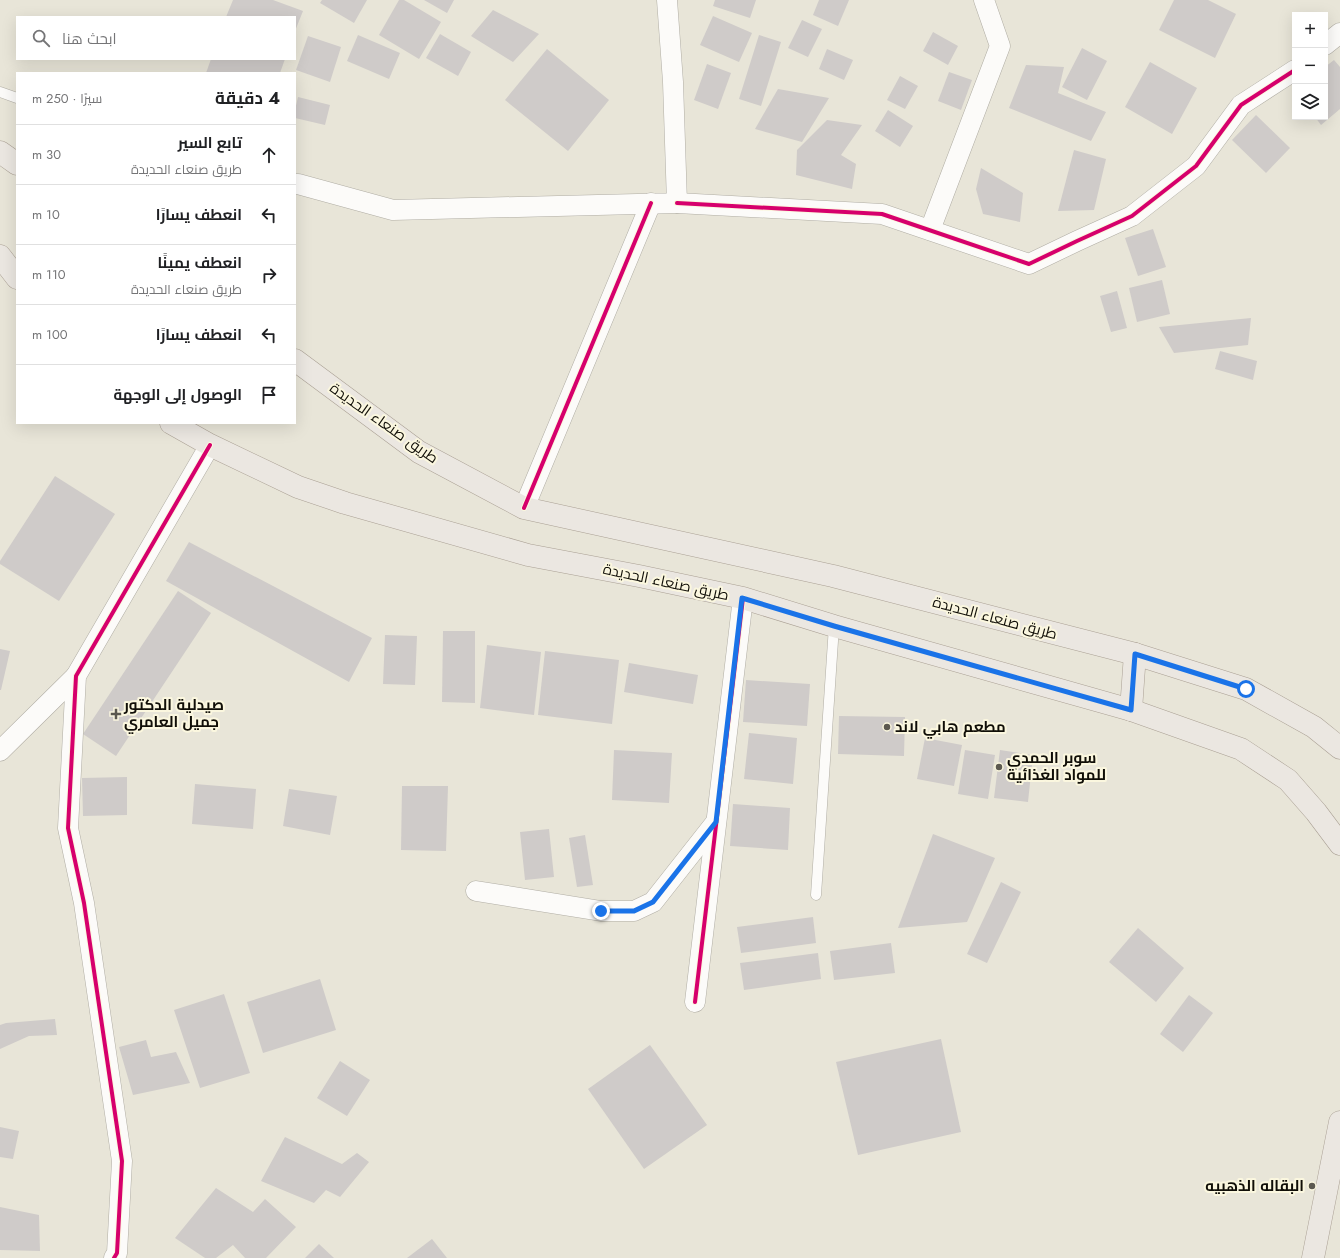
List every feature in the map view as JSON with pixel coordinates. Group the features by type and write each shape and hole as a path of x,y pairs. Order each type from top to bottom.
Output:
{"main road":[{"path":"0,152 16,163"},
{"path":"0,256 16,277"},
{"name":"طريق صنعاء الحديدة","path":"296,361 419,452 524,508 833,576 1135,654 1246,689 1314,727 1340,748"},
{"name":"طريق صنعاء الحديدة","path":"173,424 210,445 298,487 352,505 528,555 639,576 742,598 834,626 1131,710 1241,748 1288,780 1316,812 1340,844"},
{"path":"1131,710 1135,654"},
{"path":"1313,1258 1340,1122"}],"street":[{"path":"667,0 673,82 677,203"},
{"path":"930,230 1000,46 984,0"},
{"path":"1328,43 1340,33"},
{"path":"296,184 393,210 677,203 882,214 1029,264 1132,216 1196,166 1241,105 1292,72"},
{"path":"524,508 651,204"},
{"path":"0,751 76,676 210,445"},
{"path":"695,1002 742,598"},
{"path":"76,676 68,828 84,903 122,1161 119,1256"},
{"path":"476,891 601,911 634,911 653,902 716,822"}],"lane":[{"path":"0,92 16,98"},
{"path":"816,895 834,626"}],"building":[{"path":"233,0 273,0 303,11 296,28 296,16 226,16"},
{"path":"322,0 367,0 354,23 320,3"},
{"path":"399,0 404,0 441,22 419,59 379,35"},
{"path":"424,0 454,0 447,13"},
{"path":"715,0 756,0 750,18 713,6"},
{"path":"819,0 849,0 838,26 813,15"},
{"path":"1174,0 1208,0 1236,14 1215,58 1159,30"},
{"path":"493,10 539,34 513,62 471,36"},
{"path":"713,16 752,33 739,62 700,45"},
{"path":"802,20 822,29 808,57 788,48"},
{"path":"933,32 958,46 948,65 923,51"},
{"path":"440,34 471,52 458,76 426,58"},
{"path":"358,35 400,53 389,79 347,61"},
{"path":"759,35 781,42 761,106 739,99"},
{"path":"308,36 341,47 330,82 296,70"},
{"path":"1082,48 1107,61 1087,100 1062,87"},
{"path":"547,49 609,100 568,151 505,100"},
{"path":"827,49 853,60 844,80 819,69"},
{"path":"211,60 285,60 280,72 206,72"},
{"path":"1334,60 1340,67 1340,109 1328,119 1328,84 1328,65"},
{"path":"1150,62 1197,88 1172,134 1125,107"},
{"path":"707,64 731,73 718,109 694,100"},
{"path":"1026,65 1064,67 1058,93 1106,112 1091,141 1009,108"},
{"path":"949,72 972,80 961,110 938,101"},
{"path":"900,76 918,86 905,109 887,100"},
{"path":"778,89 829,98 802,142 755,129"},
{"path":"298,97 330,105 325,125 296,118"},
{"path":"888,110 913,126 900,147 875,131"},
{"path":"1256,115 1290,148 1266,173 1232,140"},
{"path":"827,120 862,125 841,155 856,164 852,189 796,175 797,150"},
{"path":"1317,120 1327,120 1321,125"},
{"path":"1074,150 1106,159 1094,210 1058,211"},
{"path":"981,168 1023,193 1020,222 983,214 976,189"},
{"path":"1153,229 1166,267 1138,276 1125,238"},
{"path":"1162,280 1170,314 1137,322 1129,288"},
{"path":"1117,291 1127,328 1111,332 1100,296"},
{"path":"1251,318 1248,345 1174,353 1159,327"},
{"path":"1220,351 1257,361 1253,380 1215,369"},
{"path":"55,476 115,514 59,601 0,564 0,561"},
{"path":"189,542 372,638 349,682 166,581"},
{"path":"178,591 211,613 116,756 83,734"},
{"path":"443,631 475,631 475,703 442,702"},
{"path":"385,635 417,636 415,685 383,684"},
{"path":"487,645 541,652 534,715 480,708"},
{"path":"0,649 10,651 1,690 0,690"},
{"path":"545,651 619,660 612,724 538,715"},
{"path":"629,663 698,675 693,704 624,692"},
{"path":"746,680 810,684 807,726 743,722"},
{"path":"839,716 905,717 904,756 838,754"},
{"path":"749,733 797,738 793,784 744,779"},
{"path":"925,738 962,745 954,786 917,779"},
{"path":"614,750 672,753 669,803 612,800"},
{"path":"965,750 995,755 988,799 958,794"},
{"path":"1000,750 1033,755 1028,802 994,798"},
{"path":"127,777 127,815 83,816 82,778"},
{"path":"195,784 256,789 253,829 192,824"},
{"path":"402,786 448,786 446,851 401,850"},
{"path":"289,789 337,796 330,835 283,826"},
{"path":"733,804 790,808 788,850 730,846"},
{"path":"549,829 554,877 525,880 520,832"},
{"path":"933,834 995,858 967,922 898,928"},
{"path":"585,835 593,885 577,887 569,838"},
{"path":"1001,882 1021,892 987,963 967,954"},
{"path":"813,917 816,943 741,953 737,927"},
{"path":"1138,928 1184,968 1156,1002 1109,962"},
{"path":"891,943 895,973 834,980 830,951"},
{"path":"818,953 821,979 744,990 740,963"},
{"path":"320,979 336,1030 263,1053 247,1002"},
{"path":"224,994 250,1073 200,1088 174,1010"},
{"path":"1189,995 1213,1013 1183,1052 1160,1034"},
{"path":"55,1019 57,1035 29,1036 0,1049 0,1025 6,1023"},
{"path":"941,1039 961,1132 858,1155 836,1062"},
{"path":"146,1040 151,1057 176,1052 190,1083 133,1095 119,1047"},
{"path":"650,1045 707,1125 644,1169 588,1089"},
{"path":"340,1061 370,1080 347,1116 317,1098"},
{"path":"0,1127 19,1131 13,1159 0,1157"},
{"path":"285,1137 342,1164 357,1153 369,1162 340,1197 326,1190 314,1203 261,1181"},
{"path":"216,1188 253,1212 265,1199 296,1227 266,1258 245,1258 233,1245 216,1258 205,1258 175,1238"},
{"path":"0,1207 39,1215 40,1251 0,1250"},
{"path":"432,1239 447,1258 407,1258"},
{"path":"319,1244 334,1258 305,1258"}],"cycle path":[{"path":"677,203 882,214 1029,264 1132,216 1196,166 1241,105 1292,72"},
{"path":"524,508 651,203"},
{"path":"114,1258 117,1253 122,1161 84,903 68,828 76,676 210,445"},
{"path":"695,1002 743,598"}],"place":[{"name":"صيدلية الدكتور جميل العامري","path":"116,714"},
{"name":"مطعم هابي لاند","path":"887,727"},
{"name":"سوبر الحمدي للمواد الغذائية","path":"999,767"},
{"name":"البقاله الذهبيه","path":"1312,1186"}],"route":[{"path":"601,911 634,911 653,902 716,822 742,598 834,626 1131,710 1135,654 1246,689"}]}
